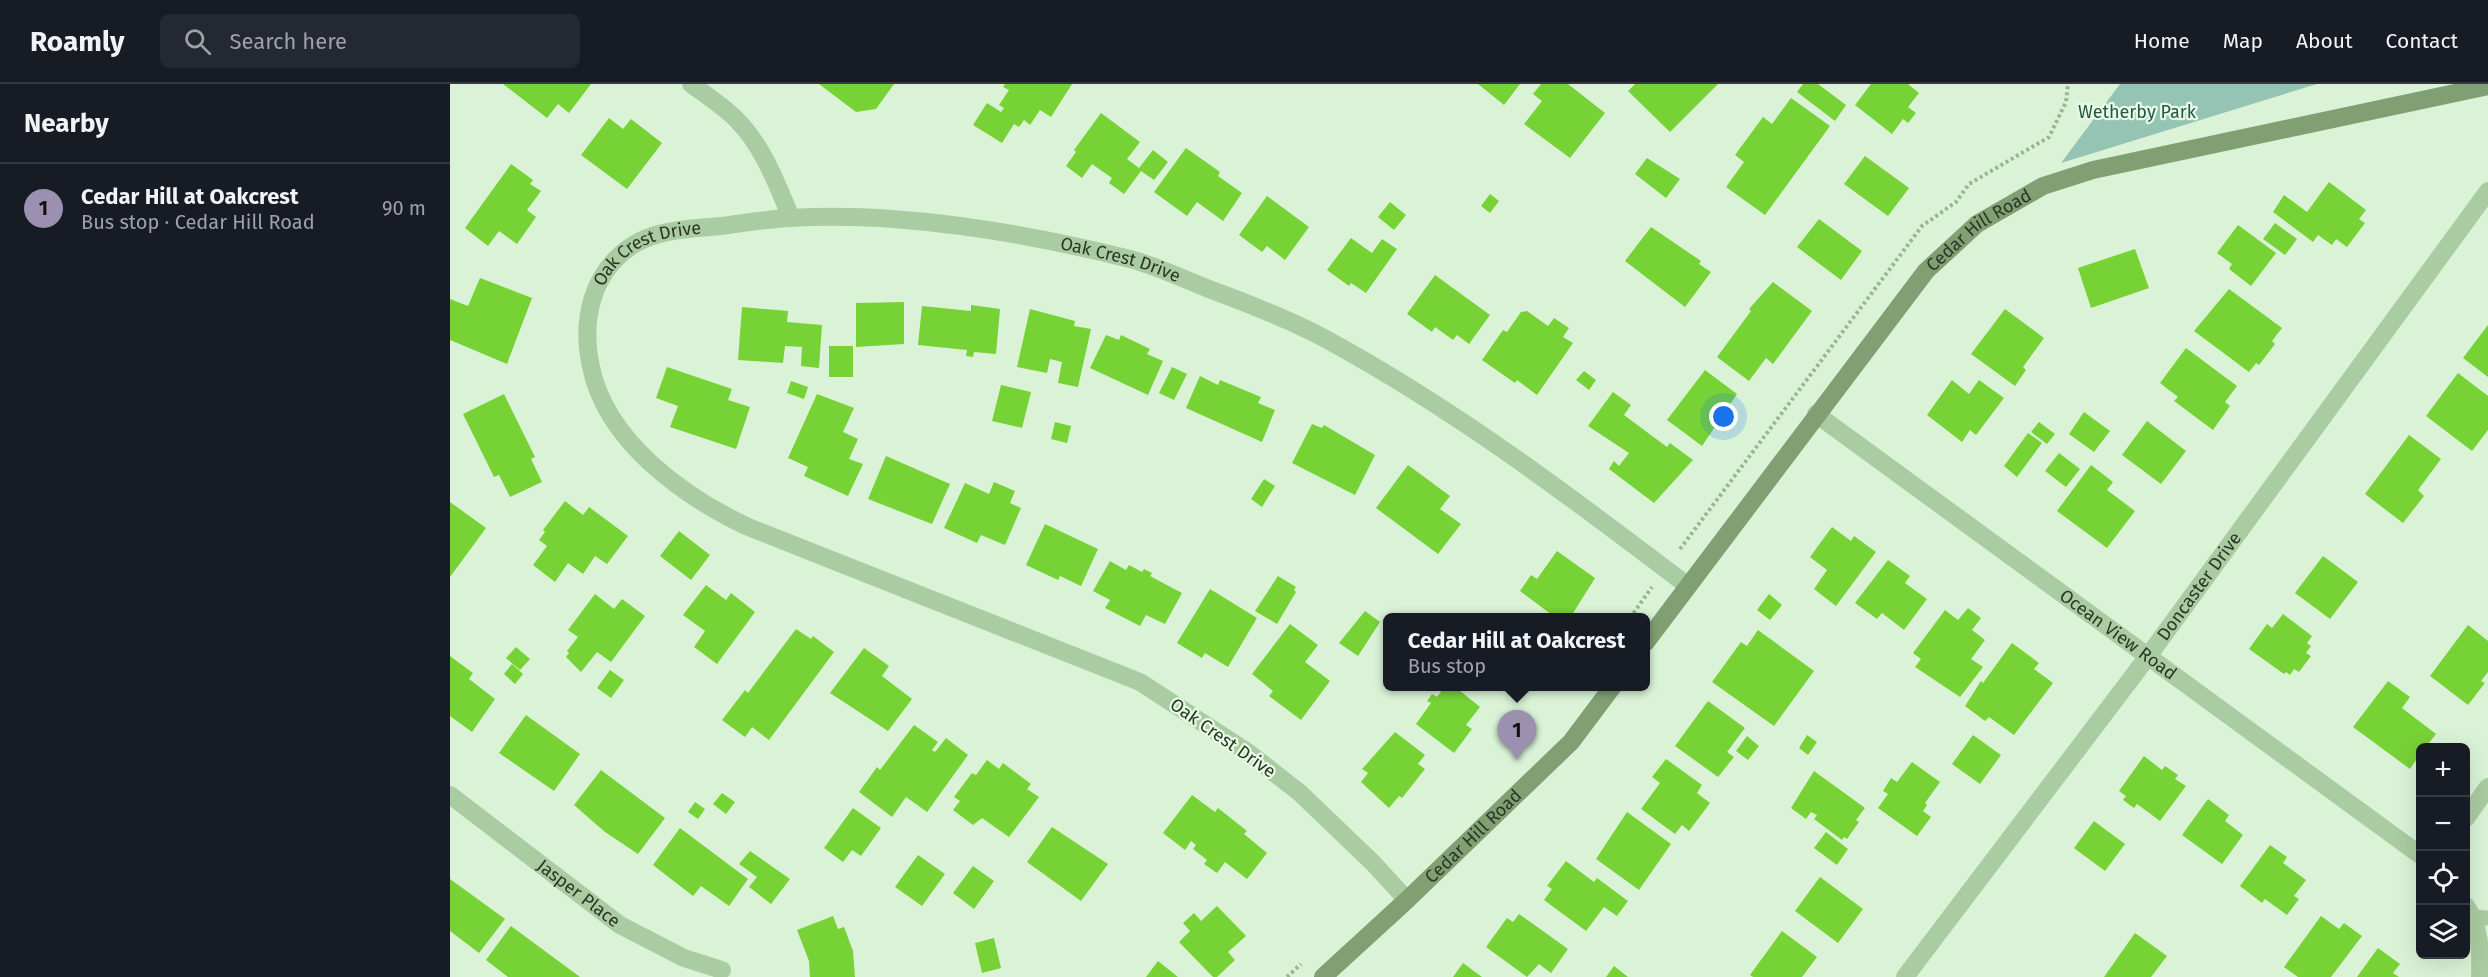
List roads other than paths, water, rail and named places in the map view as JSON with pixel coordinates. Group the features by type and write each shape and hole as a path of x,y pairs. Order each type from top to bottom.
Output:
{"street":[{"path":"692,84 736,119 752,138 776,181 791,218"},
{"name":"Cedar Hill Road","path":"1650,637 1926,271 1977,224 2043,186 2093,170 2466,87 2488,86"},
{"name":"Doncaster Drive","path":"1905,977 2149,655 2488,191"},
{"name":"Oak Crest Drive","path":"1407,900 1373,863 1300,793 1249,753 1140,682 746,526 692,496 660,470 622,430 599,391 589,356 587,324 590,306 604,273 631,247 664,232 791,218 861,219 931,224 1069,245 1136,261 1261,309 1319,335 1427,399 1532,471 1688,586"},
{"name":"Ocean View Road","path":"1816,414 2416,851"},
{"name":"Cedar Hill Road","path":"1323,977 1407,900 1571,742 1610,691"},
{"path":"2470,812 2488,787"},
{"name":"Jasper Place","path":"450,795 620,924 684,958 722,970"},
{"path":"2476,914 2481,952 2480,977"}],"place":[{"name":"Cedar Hill at Oakcrest","path":"1517,760"}],"park label":[{"name":"Wetherby Park","path":"2137,112"}]}
